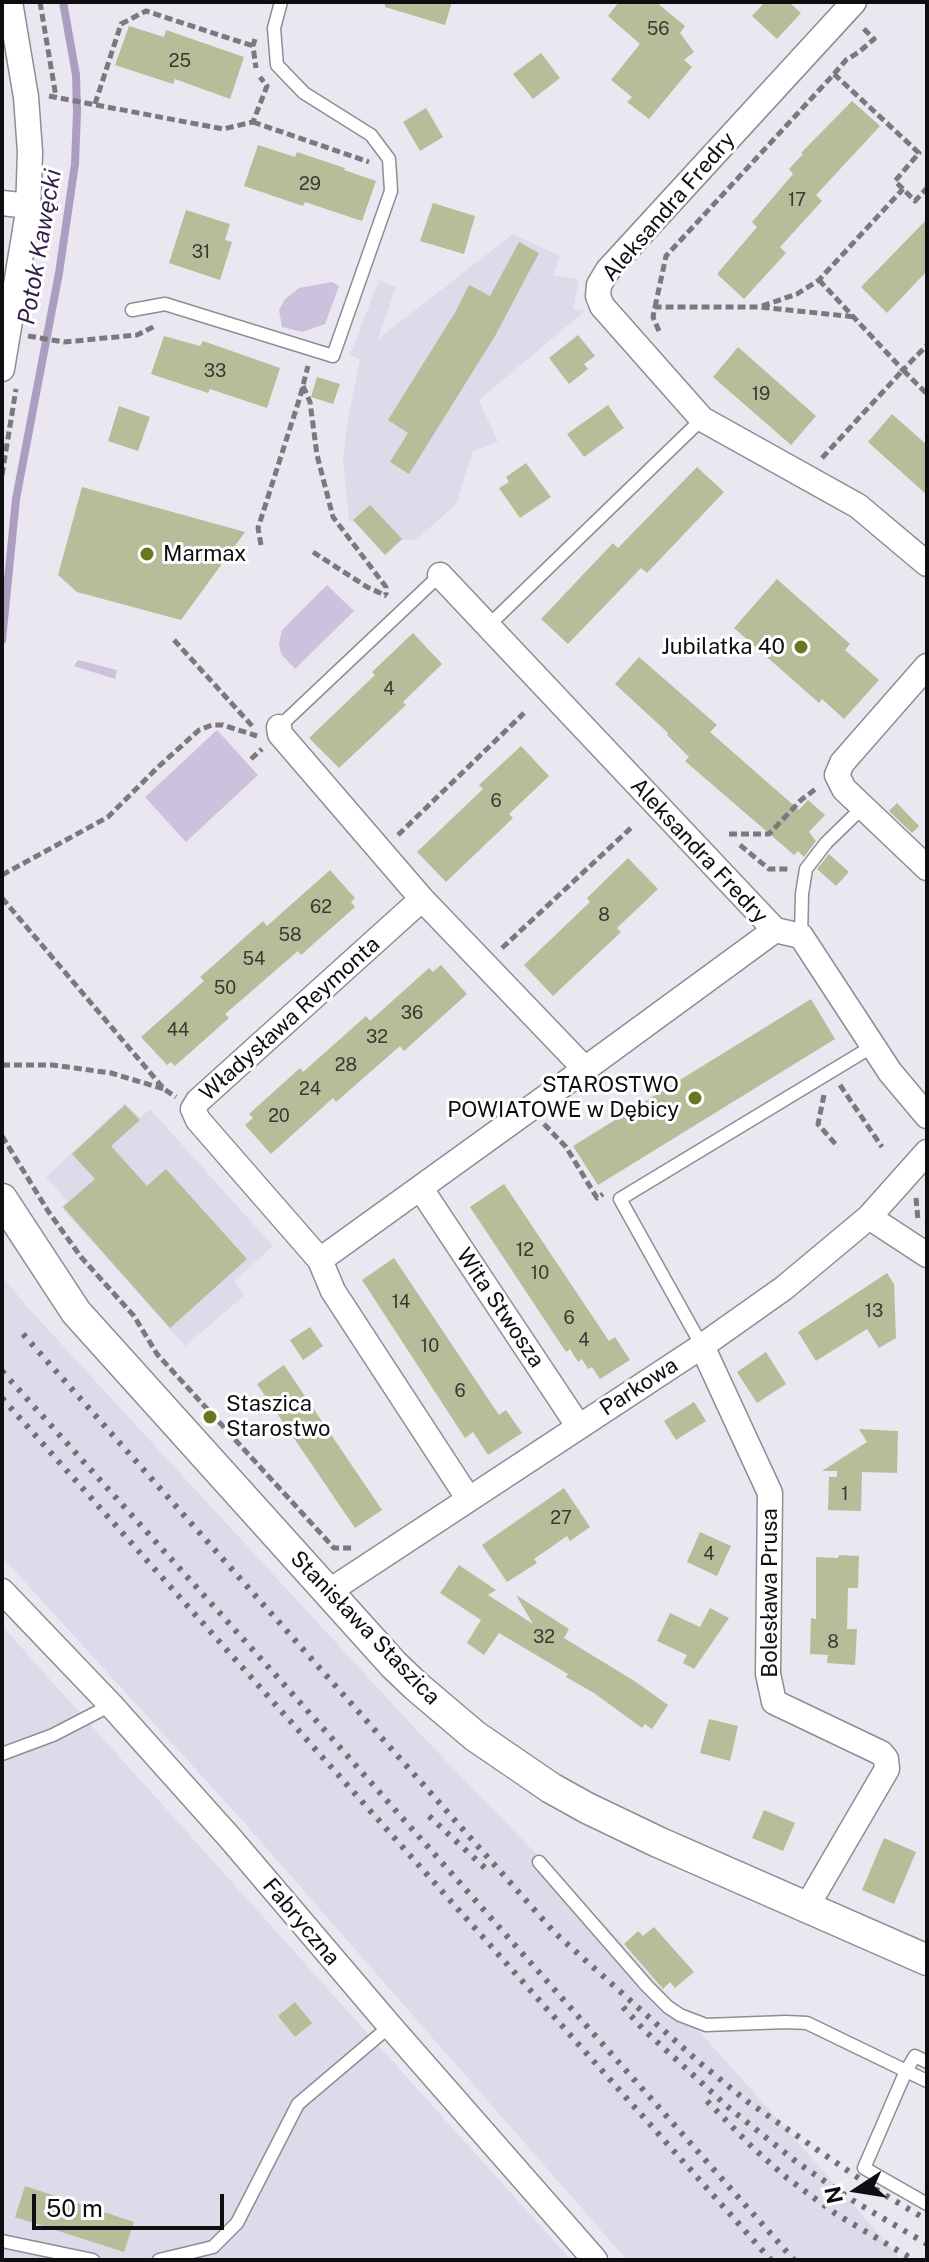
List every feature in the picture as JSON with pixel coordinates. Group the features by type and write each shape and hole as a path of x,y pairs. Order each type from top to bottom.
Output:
{"street":[{"path":"2,369 29,206 30,152 26,97 10,2"},
{"name":"Aleksandra Fredry","path":"854,2 608,270 599,285 598,296 602,306 702,419 858,506 927,564"},
{"path":"2,203 29,206"},
{"name":"Aleksandra Fredry","path":"440,575 775,930 801,936"},
{"path":"927,666 842,763 837,775 844,789 927,868"},
{"path":"279,727 280,734 422,899 585,1069"},
{"name":"Władysława Reymonta","path":"422,899 198,1101 193,1109 198,1120 320,1260 333,1291 468,1498"},
{"path":"320,1260 775,930"},
{"path":"801,936 890,1072 927,1116"},
{"name":"Parkowa","path":"328,1592 702,1346 784,1288 869,1217 927,1152"},
{"name":"Wita Stwosza","path":"421,1189 579,1427"},
{"name":"Stanisława Staszica","path":"2,1199 76,1312 416,1686 475,1736 515,1765 587,1808 927,1960"},
{"path":"869,1217 927,1255"},
{"name":"Bolesława Prusa","path":"702,1346 770,1493 768,1674 774,1702 881,1753 886,1759 887,1769 806,1908"},
{"name":"Fabryczna","path":"2,1591 111,1705 230,1838 595,2260"}],"lane":[{"path":"132,310 165,304 333,356 391,191 389,159 371,135 304,93 277,65 274,28 281,2"},
{"path":"487,627 702,419"},
{"path":"279,727 440,575"},
{"path":"801,936 806,869 826,843 863,807"},
{"path":"702,1346 620,1199 873,1046"},
{"path":"2,1754 53,1735 111,1705"},
{"path":"539,1862 647,1986 680,2015 706,2025 807,2023 927,2081"},
{"path":"159,2260 213,2247 237,2223 298,2104 390,2026"},
{"path":"927,2062 915,2056 906,2071 864,2168 927,2204"},
{"path":"2,2241 93,2260"}],"path":[{"path":"40,2 56,97"},
{"path":"92,104 121,24 146,11 253,46"},
{"path":"253,122 267,86 256,68 253,46 257,32"},
{"path":"662,340 653,317 666,256 846,60 859,52"},
{"path":"834,74 919,153 895,181 915,201 927,188"},
{"path":"66,98 223,129 253,122 390,170"},
{"path":"760,307 797,294 819,280 903,189"},
{"path":"819,280 927,394"},
{"path":"655,307 760,307 856,317"},
{"path":"29,336 64,342 137,335 159,324"},
{"path":"805,476 927,345"},
{"path":"261,545 258,528 312,349"},
{"path":"303,386 310,402 317,455 333,517 386,587 386,595"},
{"path":"313,552 367,587 386,595 401,612"},
{"path":"2,875 108,817 199,730 223,725 252,736 262,736 174,640"},
{"path":"381,851 524,713"},
{"path":"729,834 769,834 801,800 837,775"},
{"path":"486,964 633,826"},
{"path":"740,845 769,869 806,869"},
{"path":"2,898 164,1089 193,1109"},
{"path":"2,1065 53,1065 111,1073 164,1089"},
{"path":"842,1078 837,1081 882,1147"},
{"path":"826,1088 818,1124 838,1147"},
{"path":"532,1107 547,1129 566,1147 597,1198 608,1191"},
{"path":"2,1136 48,1211 81,1257 134,1316 157,1354 334,1548 359,1548 370,1563"},
{"path":"916,1192 918,1225"}],"shaded area":[{"path":"513,234 560,256 554,275 579,280 573,309 586,310 479,400 498,442 473,451 456,504 416,540 402,540 385,555 354,521 349,521 343,461 360,359 350,355 379,280 396,287 378,339"},
{"path":"332,282 339,286 325,324 302,332 282,327 279,310 285,299 299,288"},
{"path":"327,585 354,611 295,669 281,654 279,644 282,630"},
{"path":"78,660 117,670 115,679 74,666"},
{"path":"217,730 258,775 186,842 145,797"},
{"path":"125,1103 140,1118 150,1109 273,1246 234,1281 245,1295 185,1346 61,1207 67,1201 46,1177"},
{"path":"2,1276 421,1735 607,1927 902,2260 627,2260 241,1819 2,1557"},
{"path":"2,1626 571,2260 2,2260"}],"building":[{"path":"385,2 452,2 445,25 385,7"},
{"path":"619,2 656,2 685,26 680,33 694,52 684,60 692,67 649,119 627,102 632,97 611,80 640,44 608,16"},
{"path":"765,2 789,2 801,13 777,39 752,16"},
{"path":"129,26 164,37 166,30 244,57 230,99 175,79 173,84 115,65"},
{"path":"541,53 560,78 533,99 513,74"},
{"path":"852,101 880,126 816,195 822,201 780,247 786,253 744,299 717,274 757,227 752,222 793,174 789,169 801,153"},
{"path":"426,108 443,137 420,151 403,122"},
{"path":"258,145 295,157 297,152 376,181 362,221 244,186"},
{"path":"433,203 475,216 464,254 420,241"},
{"path":"186,210 230,224 225,240 232,242 220,280 169,263"},
{"path":"927,219 927,271 887,313 861,287"},
{"path":"519,242 539,253 495,336 409,474 390,462 408,433 388,420 469,285 490,296"},
{"path":"578,335 595,356 584,364 588,369 569,384 549,358"},
{"path":"164,336 200,346 203,341 280,368 267,408 151,374"},
{"path":"738,347 816,416 791,445 713,377"},
{"path":"317,377 340,384 333,404 311,397"},
{"path":"608,405 624,428 584,457 567,434"},
{"path":"119,406 150,417 138,451 108,441"},
{"path":"892,414 927,445 927,495 868,442"},
{"path":"526,463 551,497 520,518 499,488 509,482 506,477"},
{"path":"697,467 724,492 647,573 641,568 568,644 541,619 613,543 618,548"},
{"name":"Marmax","path":"82,487 245,532 181,620 77,592 58,575"},
{"path":"370,505 402,539 385,555 353,520"},
{"name":"Jubilatka 40","path":"777,579 850,644 845,650 879,680 844,719 822,699 819,703 734,628"},
{"path":"413,633 442,664 403,702 406,705 339,768 309,738 375,675 372,672"},
{"path":"639,657 717,725 710,732 799,810 808,800 825,815 809,832 816,841 804,857 798,851 794,855 685,761 689,757 668,733 615,684"},
{"path":"521,746 549,776 509,814 513,818 446,882 417,852 483,789 479,785"},
{"path":"897,803 919,826 912,833 889,811"},
{"path":"829,854 849,872 836,886 817,869"},
{"path":"628,858 658,889 617,928 621,932 553,996 524,965 590,902 587,898"},
{"path":"330,870 355,898 351,902 355,907 301,955 298,951 225,1014 229,1018 175,1066 171,1062 167,1065 141,1037 204,981 200,977 263,921 267,926"},
{"path":"441,965 467,994 404,1051 400,1046 336,1102 333,1098 271,1154 245,1125 253,1118 249,1114 300,1068 303,1072 366,1016 370,1021 429,968 433,972"},
{"name":"STAROSTWO POWIATOWE w Dębicy","path":"811,999 835,1039 598,1185 573,1146"},
{"path":"125,1105 140,1120 111,1146 147,1186 166,1169 247,1259 170,1328 63,1207 95,1179 72,1154"},
{"path":"504,1184 609,1341 615,1337 630,1360 600,1379 582,1359 578,1362 570,1349 566,1352 470,1207"},
{"path":"394,1258 499,1415 506,1410 522,1433 488,1455 473,1432 465,1438 362,1280"},
{"path":"887,1273 894,1284 896,1338 879,1348 867,1329 816,1361 798,1332"},
{"path":"310,1327 323,1346 303,1360 290,1340"},
{"path":"766,1352 786,1384 757,1403 737,1372"},
{"path":"284,1365 382,1510 355,1528 257,1384"},
{"path":"694,1402 706,1421 676,1440 664,1421"},
{"path":"859,1429 898,1431 897,1473 862,1472 861,1511 828,1510 829,1477 837,1477 837,1471 822,1471 867,1442"},
{"path":"564,1488 590,1527 570,1541 567,1536 534,1559 537,1563 507,1582 482,1545"},
{"path":"700,1532 731,1546 717,1576 687,1562"},
{"path":"839,1555 859,1556 858,1588 848,1588 847,1629 857,1629 855,1665 827,1663 828,1655 810,1654 811,1618 816,1619 816,1557 838,1558"},
{"path":"459,1565 496,1590 488,1595 533,1624 516,1595 569,1629 564,1638 668,1705 652,1729 645,1724 642,1728 566,1677 568,1674 499,1633 484,1655 467,1643 481,1620 440,1593"},
{"path":"710,1608 729,1618 694,1669 683,1663 687,1655 657,1641 670,1613 700,1627"},
{"path":"709,1719 738,1726 730,1761 700,1753"},
{"path":"764,1810 795,1823 783,1851 752,1838"},
{"path":"884,1838 916,1852 894,1904 862,1890"},
{"path":"654,1927 694,1972 675,1988 670,1982 663,1989 624,1944 638,1931 643,1936"},
{"path":"295,2002 312,2023 295,2037 278,2016"},
{"path":"25,2186 134,2222 124,2252 15,2217"}],"waterway":[{"name":"Potok Kawęcki","path":"2,640 16,499 59,273 75,164 76,75 63,2"}],"railway":[{"path":"23,1334 555,1933 748,2102 870,2186 927,2220"},
{"path":"2,1371 794,2260"},
{"path":"2,1398 771,2260"},
{"path":"429,1816 485,1868"},
{"path":"623,2007 728,2107 798,2163 852,2200 927,2244"},
{"path":"707,2101 787,2178 836,2214 914,2260"}],"place":[{"name":"Marmax","path":"147,554"},
{"name":"Jubilatka 40","path":"801,647"},
{"name":"STAROSTWO POWIATOWE w Dębicy","path":"695,1098"},
{"name":"Staszica Starostwo","path":"210,1417"}]}
